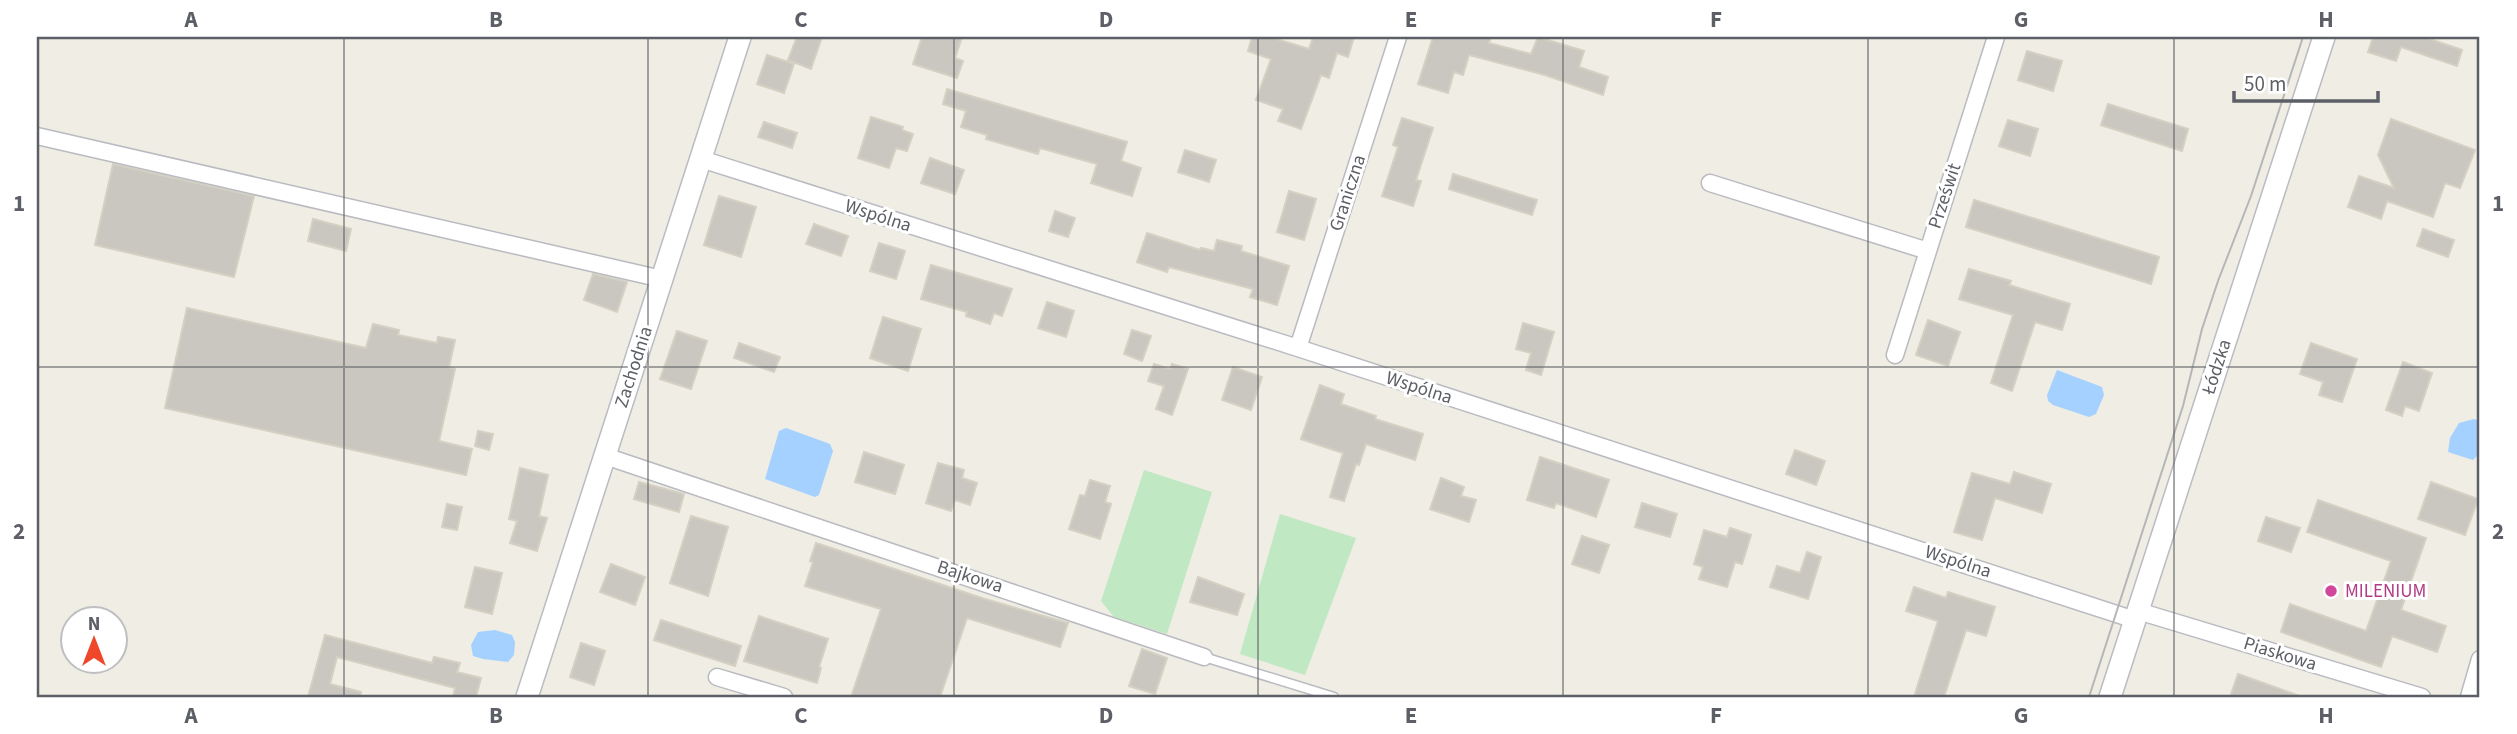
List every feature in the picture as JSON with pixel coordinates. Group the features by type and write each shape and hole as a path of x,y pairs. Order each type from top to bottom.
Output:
{"street":[{"name":"Zachodnia","path":"527,697 740,37"},
{"name":"Graniczna","path":"1298,348 1398,37"},
{"name":"Prześwit","path":"1895,355 1996,37"},
{"name":"Łódzka","path":"2110,697 2324,37"},
{"path":"37,136 662,279"},
{"name":"Wspólna","path":"701,159 2137,615"},
{"path":"1710,183 1928,251"},
{"name":"Bajkowa","path":"605,456 1204,657"},
{"name":"Piaskowa","path":"2137,615 2422,697"},
{"path":"2469,697 2480,659"},
{"path":"717,677 785,697"}],"lane":[{"name":"Bajkowa","path":"1204,657 1334,697"}],"green space":[{"path":"1144,470 1212,492 1167,634 1114,617 1101,601"},
{"path":"1280,514 1356,538 1305,675 1240,654"}],"water":[{"path":"2057,370 2102,387 2104,395 2096,414 2089,417 2048,401 2047,395"},
{"path":"2474,419 2480,421 2480,453 2473,460 2448,452 2450,438 2459,423"},
{"path":"786,428 830,444 833,451 819,495 815,497 765,479 779,431"},
{"path":"495,630 512,635 515,642 514,655 508,662 473,656 471,645 478,632"}],"building":[{"path":"797,37 822,37 811,69 788,60"},
{"path":"922,37 962,37 955,58 963,61 957,78 913,64"},
{"path":"1252,37 1270,37 1309,49 1313,37 1354,37 1348,57 1337,53 1329,78 1321,75 1301,129 1278,121 1283,109 1256,100 1271,59 1248,51"},
{"path":"1433,37 1491,37 1489,43 1531,54 1538,37 1584,51 1579,67 1608,77 1603,95 1545,75 1469,55 1463,75 1454,72 1448,93 1418,84"},
{"path":"2373,37 2424,37 2462,50 2457,66 2401,47 2396,61 2368,52"},
{"path":"2027,51 2062,61 2053,91 2018,80"},
{"path":"767,55 794,64 784,93 757,84"},
{"path":"947,89 1127,142 1121,161 1141,168 1132,196 1091,183 1097,164 1040,148 1038,154 986,139 987,135 961,127 966,111 943,104"},
{"path":"2108,104 2188,129 2182,151 2101,125"},
{"path":"871,117 903,127 902,130 913,134 907,151 896,148 889,168 858,158"},
{"path":"1402,118 1433,128 1416,180 1421,181 1413,206 1382,196 1398,147 1393,145"},
{"path":"2391,119 2475,150 2460,188 2445,183 2433,217 2387,201 2381,219 2348,207 2359,176 2394,188 2378,155"},
{"path":"2008,120 2038,129 2030,156 1999,146"},
{"path":"764,122 797,133 792,148 758,137"},
{"path":"1185,150 1216,160 1209,182 1178,172"},
{"path":"930,158 964,170 955,194 921,183"},
{"path":"113,164 254,196 234,277 95,245"},
{"path":"1453,174 1537,200 1532,215 1449,189"},
{"path":"1289,191 1316,199 1304,240 1277,232"},
{"path":"719,196 756,207 741,257 704,245"},
{"path":"1974,200 2159,257 2151,284 1966,227"},
{"path":"1055,211 1075,218 1068,237 1049,231"},
{"path":"313,219 351,229 346,251 308,241"},
{"path":"814,224 848,236 841,256 806,244"},
{"path":"2423,229 2454,240 2448,257 2417,246"},
{"path":"1147,233 1200,250 1214,251 1217,240 1242,246 1241,251 1289,266 1277,305 1250,297 1253,289 1169,267 1167,272 1137,262"},
{"path":"879,243 905,251 896,279 870,271"},
{"path":"931,265 1012,289 1002,316 994,313 990,324 966,316 967,312 921,299"},
{"path":"1969,269 2011,281 2009,285 2070,304 2062,330 2035,322 2012,391 1991,383 2013,315 1959,299"},
{"path":"593,274 627,282 617,312 584,300"},
{"path":"1047,302 1074,311 1066,337 1038,328"},
{"path":"187,308 366,348 373,324 399,330 398,335 437,343 438,337 455,340 449,367 455,369 439,441 472,449 466,475 165,408"},
{"path":"883,317 921,329 908,371 870,358"},
{"path":"1928,320 1960,332 1948,366 1916,355"},
{"path":"1523,323 1554,332 1541,375 1526,370 1531,353 1516,349"},
{"path":"1132,330 1151,336 1142,361 1124,354"},
{"path":"677,331 707,341 691,389 660,379"},
{"path":"739,343 780,357 774,372 734,358"},
{"path":"2311,343 2357,359 2342,402 2319,395 2323,382 2300,374"},
{"path":"2403,362 2432,373 2419,411 2405,406 2402,416 2386,410"},
{"path":"1154,364 1170,369 1172,364 1188,369 1172,415 1156,409 1164,386 1148,381"},
{"path":"1233,367 1262,377 1251,410 1222,400"},
{"path":"1320,385 1344,394 1341,404 1376,416 1375,419 1423,434 1415,460 1366,444 1359,465 1356,464 1344,501 1330,497 1343,453 1301,439"},
{"path":"478,431 493,434 489,450 475,446"},
{"path":"1795,450 1825,461 1816,485 1786,474"},
{"path":"864,452 904,465 895,494 855,482"},
{"path":"1540,457 1609,480 1596,517 1556,503 1554,508 1527,500"},
{"path":"938,463 964,470 962,478 977,483 970,505 955,500 951,511 926,503"},
{"path":"520,468 548,475 539,516 547,518 537,551 510,543 517,521 509,519"},
{"path":"2014,472 2051,484 2042,513 1995,498 1982,540 1954,532 1972,473 2010,484"},
{"path":"1441,478 1464,487 1461,496 1476,500 1469,522 1430,509"},
{"path":"1090,480 1110,486 1105,502 1111,504 1100,539 1069,529 1080,495 1085,496"},
{"path":"639,482 684,494 679,512 634,499"},
{"path":"2431,482 2478,499 2465,535 2418,519"},
{"path":"2318,500 2426,538 2401,610 2446,626 2437,652 2392,636 2381,667 2281,632 2290,604 2366,631 2391,561 2307,532"},
{"path":"1642,503 1677,514 1670,537 1635,527"},
{"path":"447,504 462,507 457,530 442,527"},
{"path":"691,516 728,527 708,596 670,583"},
{"path":"2266,517 2300,528 2291,552 2258,541"},
{"path":"1730,528 1751,535 1742,564 1735,562 1727,587 1699,579 1703,567 1694,564 1704,530 1727,537"},
{"path":"1582,536 1609,545 1599,573 1572,564"},
{"path":"816,543 985,599 1068,623 1060,647 967,618 940,697 851,697 881,609 805,586"},
{"path":"1807,552 1821,557 1808,599 1770,587 1777,566 1800,573"},
{"path":"611,564 645,577 635,605 600,592"},
{"path":"475,567 502,573 492,614 465,607"},
{"path":"1198,577 1244,594 1237,615 1190,602"},
{"path":"1914,587 1946,598 1948,592 1995,607 1986,636 1966,630 1944,697 1914,697 1938,621 1906,611"},
{"path":"759,616 828,639 817,683 744,661"},
{"path":"661,620 741,646 735,666 654,640"},
{"path":"325,635 432,663 434,657 460,663 457,672 481,678 476,697 453,697 455,688 337,657 330,684 361,692 360,697 308,697"},
{"path":"581,643 605,651 594,685 570,677"},
{"path":"1142,649 1167,658 1155,694 1129,686"},
{"path":"2238,674 2297,695 2230,697"}],"tram line":[{"path":"2089,697 2183,406 2202,329 2251,196 2303,37"}],"place":[{"name":"MILENIUM","path":"2331,591"}]}
